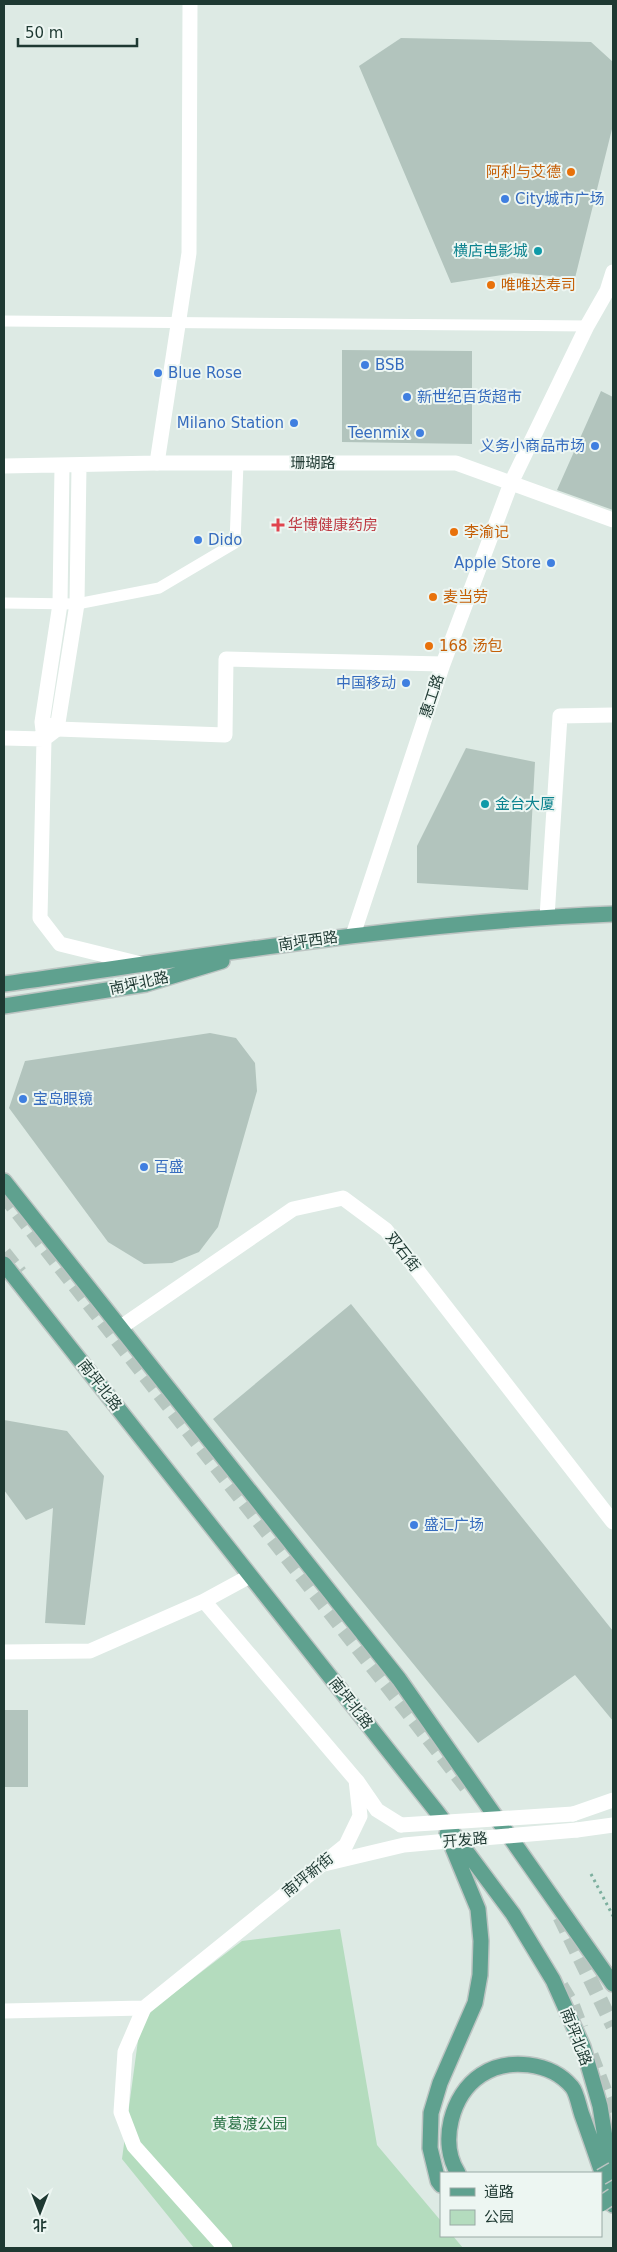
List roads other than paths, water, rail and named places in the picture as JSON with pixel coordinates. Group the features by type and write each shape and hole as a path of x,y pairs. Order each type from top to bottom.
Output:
{"main road":[{"name":"南坪西路","path":"4,984 353,935 547,917 613,914"},
{"name":"南坪北路","path":"4,1006 146,984 271,946"},
{"path":"4,1181 399,1679 613,1984"},
{"name":"南坪北路","path":"4,1264 437,1812 513,1914 553,1980 582,2047 600,2106 613,2187"},
{"path":"437,1812 478,1909 481,1941 480,1975 475,2003 440,2083 431,2113 430,2148 440,2184"},
{"path":"458,2172 449,2145 451,2118 462,2094 481,2075 503,2067 526,2064 550,2071 573,2087 602,2172"},
{"path":"602,2176 613,2170"},
{"path":"602,2173 613,2205"},
{"path":"602,2203 613,2196"}],"street":[{"path":"157,463 189,253 190,4"},
{"name":"惠工路","path":"353,935 443,664 511,483 587,326 610,291 613,272"},
{"path":"4,321 587,326"},
{"name":"珊瑚路","path":"4,466 157,463 456,463 613,520"},
{"path":"4,603 77,604 159,588 235,543 238,463"},
{"path":"62,466 60,604 42,722 44,739 40,918 60,944 144,965"},
{"path":"4,738 44,739 57,729 77,604 79,466"},
{"path":"42,722 57,729 226,735 226,659 443,664"},
{"path":"547,917 560,716 613,715"},
{"name":"双石街","path":"121,1327 293,1209 343,1198 386,1230 613,1522"},
{"path":"4,1652 90,1650 204,1601 250,1576"},
{"path":"204,1601 356,1780"},
{"name":"开发路","path":"356,1780 377,1810 401,1825 573,1814 613,1800"},
{"name":"南坪新街","path":"144,2008 346,1845 360,1816 356,1780"},
{"name":"开发路","path":"318,1866 404,1845 577,1830 613,1825"},
{"path":"4,2011 144,2008 124,2052 121,2112 134,2146 226,2248"}],"tunnel":[{"path":"4,1195 471,1793"},
{"path":"4,1253 20,1273"},
{"path":"560,1917 613,2026"},
{"path":"561,1986 572,2004 581,2028"},
{"path":"591,2055 613,2113"}],"place":[{"name":"阿利与艾德","path":"571,172"},
{"name":"City城市广场","path":"505,199"},
{"name":"横店电影城","path":"538,251"},
{"name":"唯唯达寿司","path":"491,285"},
{"name":"BSB","path":"365,365"},
{"name":"Blue Rose","path":"158,373"},
{"name":"新世纪百货超市","path":"407,397"},
{"name":"Milano Station","path":"294,423"},
{"name":"Teenmix","path":"420,433"},
{"name":"义务小商品市场","path":"595,446"},
{"name":"华博健康药房","path":"278,525"},
{"name":"李渝记","path":"454,532"},
{"name":"Dido","path":"198,540"},
{"name":"Apple Store","path":"551,563"},
{"name":"麦当劳","path":"433,597"},
{"name":"168 汤包","path":"429,646"},
{"name":"中国移动","path":"406,683"},
{"name":"金台大厦","path":"485,804"},
{"name":"宝岛眼镜","path":"23,1099"},
{"name":"百盛","path":"144,1167"},
{"name":"盛汇广场","path":"414,1525"}],"park label":[{"name":"黄葛渡公园","path":"250,2124"}]}
